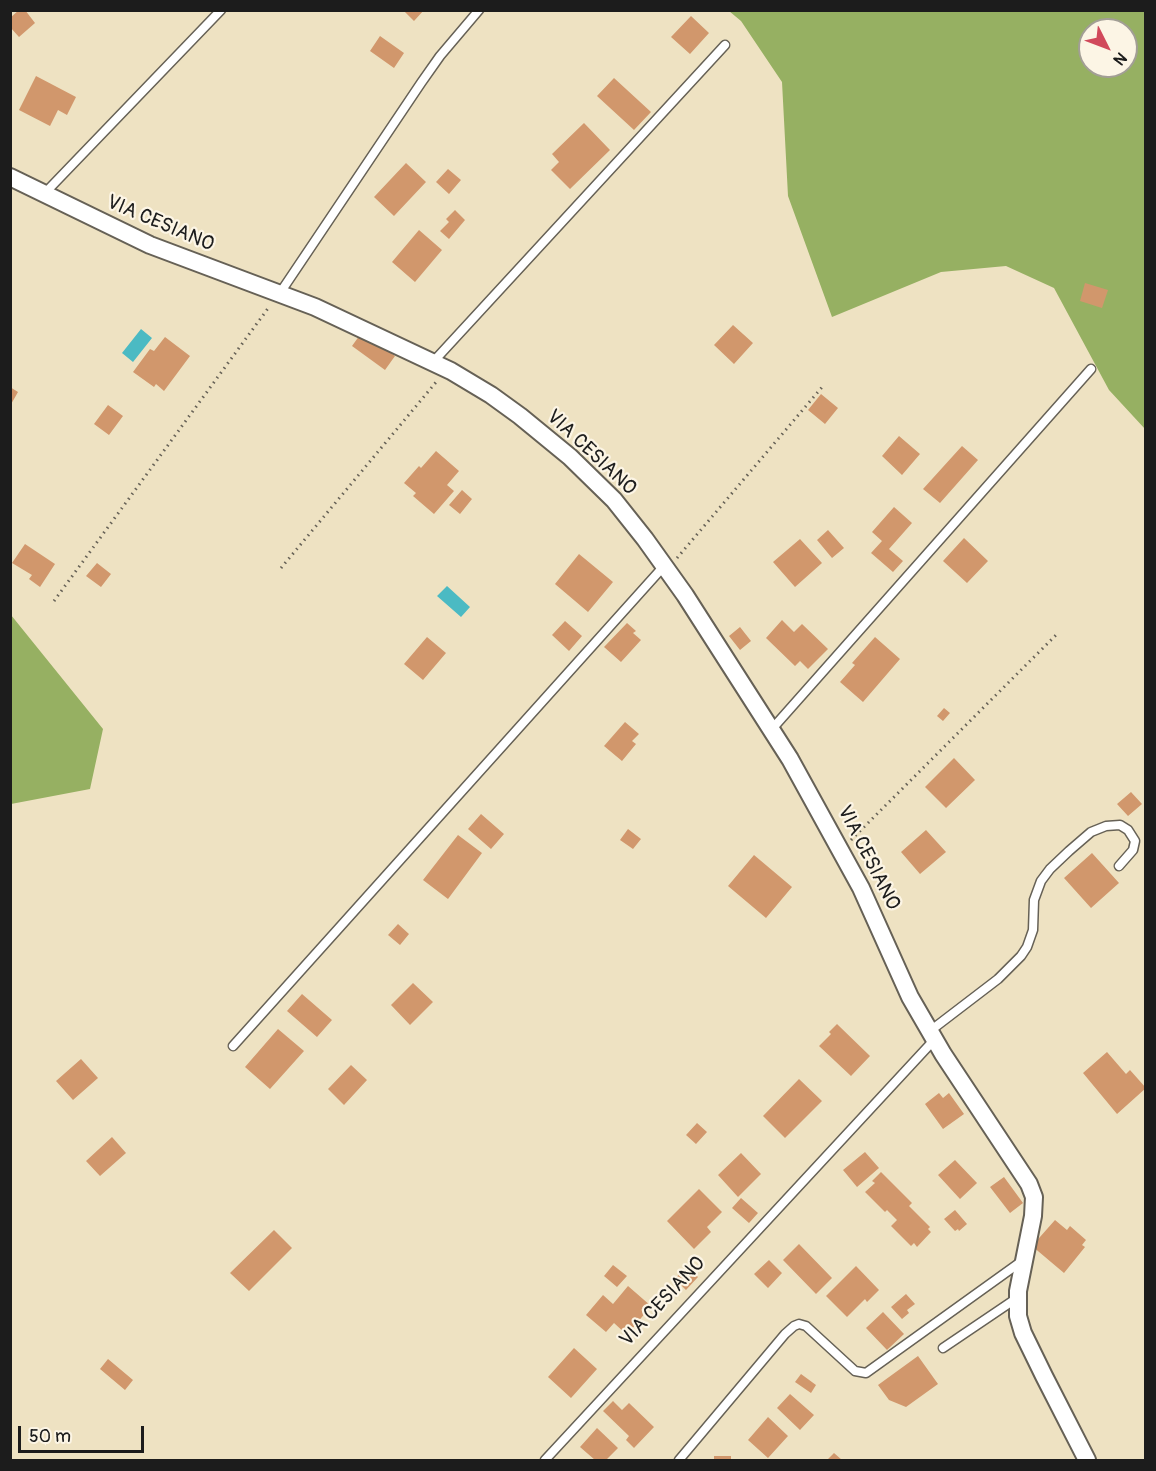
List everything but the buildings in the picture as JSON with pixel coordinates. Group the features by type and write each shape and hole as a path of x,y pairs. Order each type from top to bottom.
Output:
{"street":[{"name":"VIA CESIANO","path":"10,177 150,245 327,312 440,366 507,406 570,457 614,500 666,568 801,776 867,900 899,975 932,1035 1032,1188 1033,1216 1017,1298 1018,1317 1023,1333 1087,1461"}],"lane":[{"path":"44,194 221,10"},
{"path":"279,293 440,56 479,10"},
{"path":"440,366 725,45"},
{"path":"772,729 1091,369"},
{"path":"234,1046 666,568"},
{"path":"932,1035 998,979 1021,956 1033,930 1034,900 1041,881 1069,851 1091,832 1107,826 1120,825 1128,830 1136,841 1133,850 1119,866"},
{"name":"VIA CESIANO","path":"545,1461 932,1035"},
{"path":"679,1461 794,1326 799,1324 806,1326 855,1371 866,1373 1025,1259"},
{"path":"943,1348 1017,1298"}],"path":[{"path":"54,601 279,293"},
{"path":"281,568 440,366"},
{"path":"666,568 823,386"},
{"path":"841,850 1058,633"}],"green space":[{"path":"729,11 1145,11 1145,429 1109,390 1054,288 1006,266 941,272 832,317 788,196 782,82 741,21"},
{"path":"11,615 103,729 90,789 11,804"}],"water":[{"path":"141,329 152,338 133,362 122,353"},
{"path":"447,586 470,607 461,617 437,596"}]}
